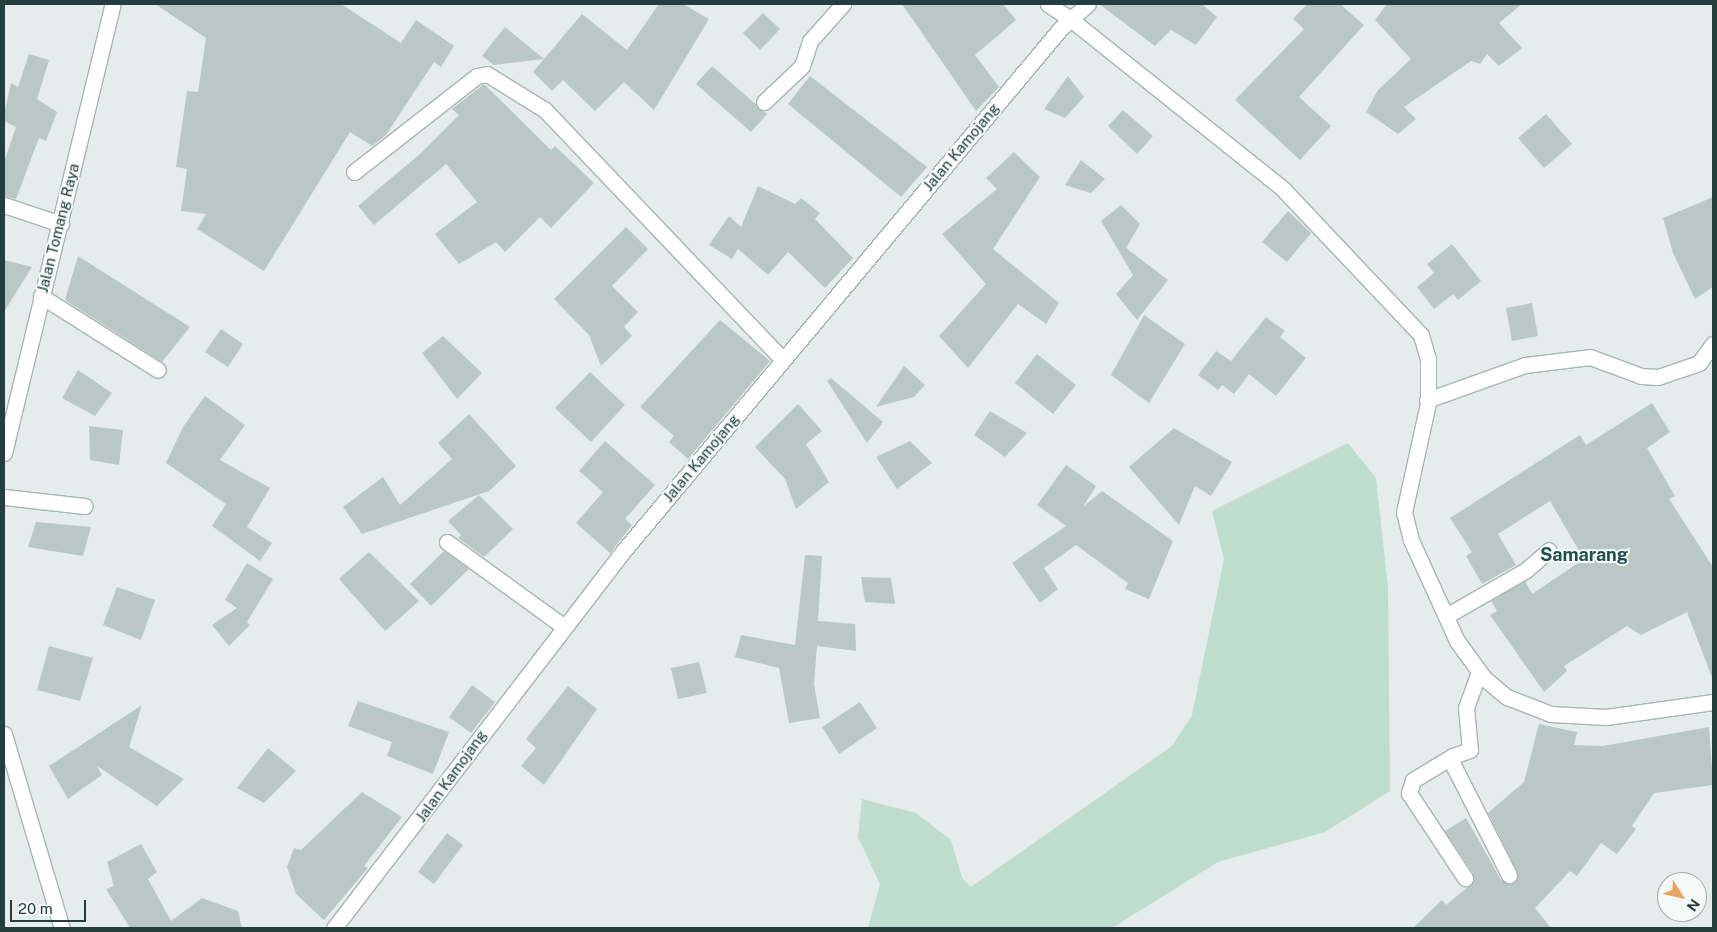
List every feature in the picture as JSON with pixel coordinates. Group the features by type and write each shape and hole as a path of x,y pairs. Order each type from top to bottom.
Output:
{"street":[{"name":"Jalan Tomang Raya","path":"4,453 113,4"},
{"path":"764,102 802,66 810,41 843,4"},
{"path":"1048,4 1070,18 1263,171 1396,305 1426,348 1427,400 1404,512 1411,540 1456,641 1479,672 1507,697 1551,714 1606,717 1713,702"},
{"name":"Jalan Kamojang","path":"334,928 563,626 1070,18 1088,4"},
{"path":"354,172 477,76 487,74 545,110 783,360"},
{"path":"4,205 60,224"},
{"path":"41,296 158,370"},
{"path":"1427,400 1525,365 1590,357 1641,376 1658,377 1698,363 1713,344"},
{"path":"4,497 84,506"},
{"path":"448,542 563,626"},
{"path":"1446,616 1526,570 1548,550"},
{"path":"1465,878 1409,793 1413,780 1453,756 1470,750 1466,708 1479,672"},
{"path":"4,734 62,928"},
{"path":"1453,756 1451,761 1509,875"}],"green space":[{"path":"1348,443 1376,478 1388,588 1390,791 1325,832 1218,862 1112,928 868,928 880,884 858,837 862,799 916,813 951,840 962,878 971,887 1172,746 1192,715 1224,559 1212,511"}],"building":[{"path":"155,4 341,4 401,43 416,20 454,46 441,67 434,62 386,135 372,146 350,132 264,271 197,229 206,214 181,211 187,169 176,167 187,91 198,92 206,38"},
{"path":"659,4 683,4 709,19 654,110 624,82 595,111 563,80 552,91 533,72 582,14 627,50"},
{"path":"902,4 1003,4 1016,20 975,55 999,87 976,111"},
{"path":"1099,4 1202,4 1217,17 1196,45 1171,30 1155,46"},
{"path":"1307,4 1340,4 1364,25 1299,97 1331,126 1300,160 1235,100 1304,29 1293,19"},
{"path":"1387,4 1522,4 1499,23 1522,48 1499,66 1487,54 1480,64 1471,61 1404,107 1416,119 1398,134 1366,112 1378,90 1411,59 1375,20"},
{"path":"763,13 780,29 760,50 743,33"},
{"path":"505,27 544,59 494,65 482,56"},
{"path":"29,54 49,60 37,99 57,112 46,141 39,138 16,199 4,196 4,162 16,127 4,121 4,115 11,83 18,87"},
{"path":"712,66 767,114 751,132 696,84"},
{"path":"810,76 927,167 901,197 788,104"},
{"path":"1068,76 1084,97 1065,118 1044,109"},
{"path":"484,84 551,150 555,146 594,183 551,228 540,217 505,252 496,242 459,264 435,234 477,202 446,164 374,225 358,206 420,154 459,115 452,109"},
{"path":"1123,110 1153,136 1137,154 1108,126"},
{"path":"1546,114 1572,144 1544,168 1518,138"},
{"path":"1014,152 1040,177 993,249 1059,303 1046,324 1018,304 968,368 939,336 986,284 942,234 997,189 986,178"},
{"path":"1081,160 1105,179 1091,193 1065,185"},
{"path":"758,186 795,204 801,198 820,213 815,219 853,258 825,288 788,252 768,275 738,249 732,259 709,245 729,216 741,227"},
{"path":"1713,197 1713,287 1695,299 1673,253 1663,218"},
{"path":"1121,205 1140,224 1126,248 1168,280 1137,320 1116,294 1133,275 1101,221"},
{"path":"1288,211 1311,233 1287,262 1262,242"},
{"path":"626,227 648,249 612,286 638,312 624,327 632,336 601,366 589,335 554,299"},
{"path":"1452,244 1481,281 1458,300 1453,294 1434,309 1417,287 1434,273 1427,264"},
{"path":"78,256 190,327 162,362 65,300"},
{"path":"4,260 32,267 4,312"},
{"path":"1532,303 1538,336 1512,341 1506,308"},
{"path":"1144,315 1185,344 1149,403 1111,375"},
{"path":"1266,317 1285,331 1280,337 1306,358 1276,396 1249,374 1234,394 1222,385 1218,390 1198,375 1216,351 1231,361"},
{"path":"720,320 770,361 688,459 669,442 674,436 640,407"},
{"path":"221,329 243,344 228,367 205,352"},
{"path":"443,336 482,373 457,399 422,353"},
{"path":"1037,354 1076,385 1053,414 1015,383"},
{"path":"904,366 925,385 914,397 876,407"},
{"path":"78,370 112,393 95,416 62,398"},
{"path":"590,372 625,405 591,442 555,408"},
{"path":"831,378 883,422 867,443 827,381"},
{"path":"205,396 245,425 220,460 270,488 247,527 272,543 260,561 212,526 226,504 166,463 183,427"},
{"path":"1652,403 1670,432 1647,448 1675,496 1669,499 1713,567 1713,680 1687,612 1641,635 1627,626 1564,666 1567,671 1544,692 1490,615 1497,611 1491,601 1525,581 1532,594 1584,559 1550,501 1498,534 1516,565 1482,584 1466,556 1472,552 1450,518 1580,435 1586,445"},
{"path":"798,404 822,431 806,444 829,482 796,509 785,479 755,447"},
{"path":"990,411 1027,433 1005,457 974,435"},
{"path":"469,414 516,466 489,491 362,534 343,507 383,477 400,505 452,459 438,443"},
{"path":"89,426 123,430 119,465 90,460"},
{"path":"1174,428 1232,462 1211,496 1195,486 1179,525 1129,467"},
{"path":"605,441 655,485 625,519 632,525 610,553 576,523 603,492 579,471"},
{"path":"910,441 932,463 897,489 876,457"},
{"path":"1066,465 1096,486 1083,507 1102,491 1173,541 1149,599 1125,589 1128,583 1076,545 1044,568 1058,589 1040,603 1012,563 1066,526 1037,505"},
{"path":"479,495 513,529 484,557 458,538 461,535 448,521"},
{"path":"36,522 91,527 83,556 28,547"},
{"path":"444,551 469,569 431,606 410,584"},
{"path":"369,552 419,601 385,631 339,579"},
{"path":"805,555 822,556 818,621 855,624 856,651 817,646 814,684 820,718 789,723 779,668 735,657 741,635 795,645"},
{"path":"247,563 273,579 247,622 250,625 229,646 212,625 237,608 225,600"},
{"path":"861,577 891,578 895,604 865,602"},
{"path":"117,587 155,600 141,640 103,625"},
{"path":"49,646 93,658 80,701 37,690"},
{"path":"699,662 707,693 678,699 671,668"},
{"path":"472,685 495,702 471,733 449,717"},
{"path":"568,686 597,709 544,785 521,766 536,748 526,739"},
{"path":"358,701 449,732 433,774 387,756 392,742 348,726"},
{"path":"860,702 877,728 839,754 822,727"},
{"path":"142,705 129,747 184,779 157,806 97,766 102,775 68,799 49,766"},
{"path":"1539,724 1577,732 1574,745 1603,746 1709,727 1713,785 1654,793 1632,826 1636,829 1617,854 1601,843 1577,876 1570,871 1535,908 1551,928 1413,928 1442,900 1446,905 1474,882 1473,873 1445,831 1466,818 1501,880 1509,884 1517,880 1517,871 1488,813 1524,782"},
{"path":"268,748 296,771 264,803 237,788"},
{"path":"362,792 402,817 364,866 368,868 324,920 296,894 287,867 294,848 301,850"},
{"path":"447,833 463,845 434,884 418,872"},
{"path":"141,844 157,872 148,879 171,921 202,898 238,911 242,928 130,928 106,889 114,886 107,862"}],"district":[{"name":"Samarang","path":"1584,555"}]}
